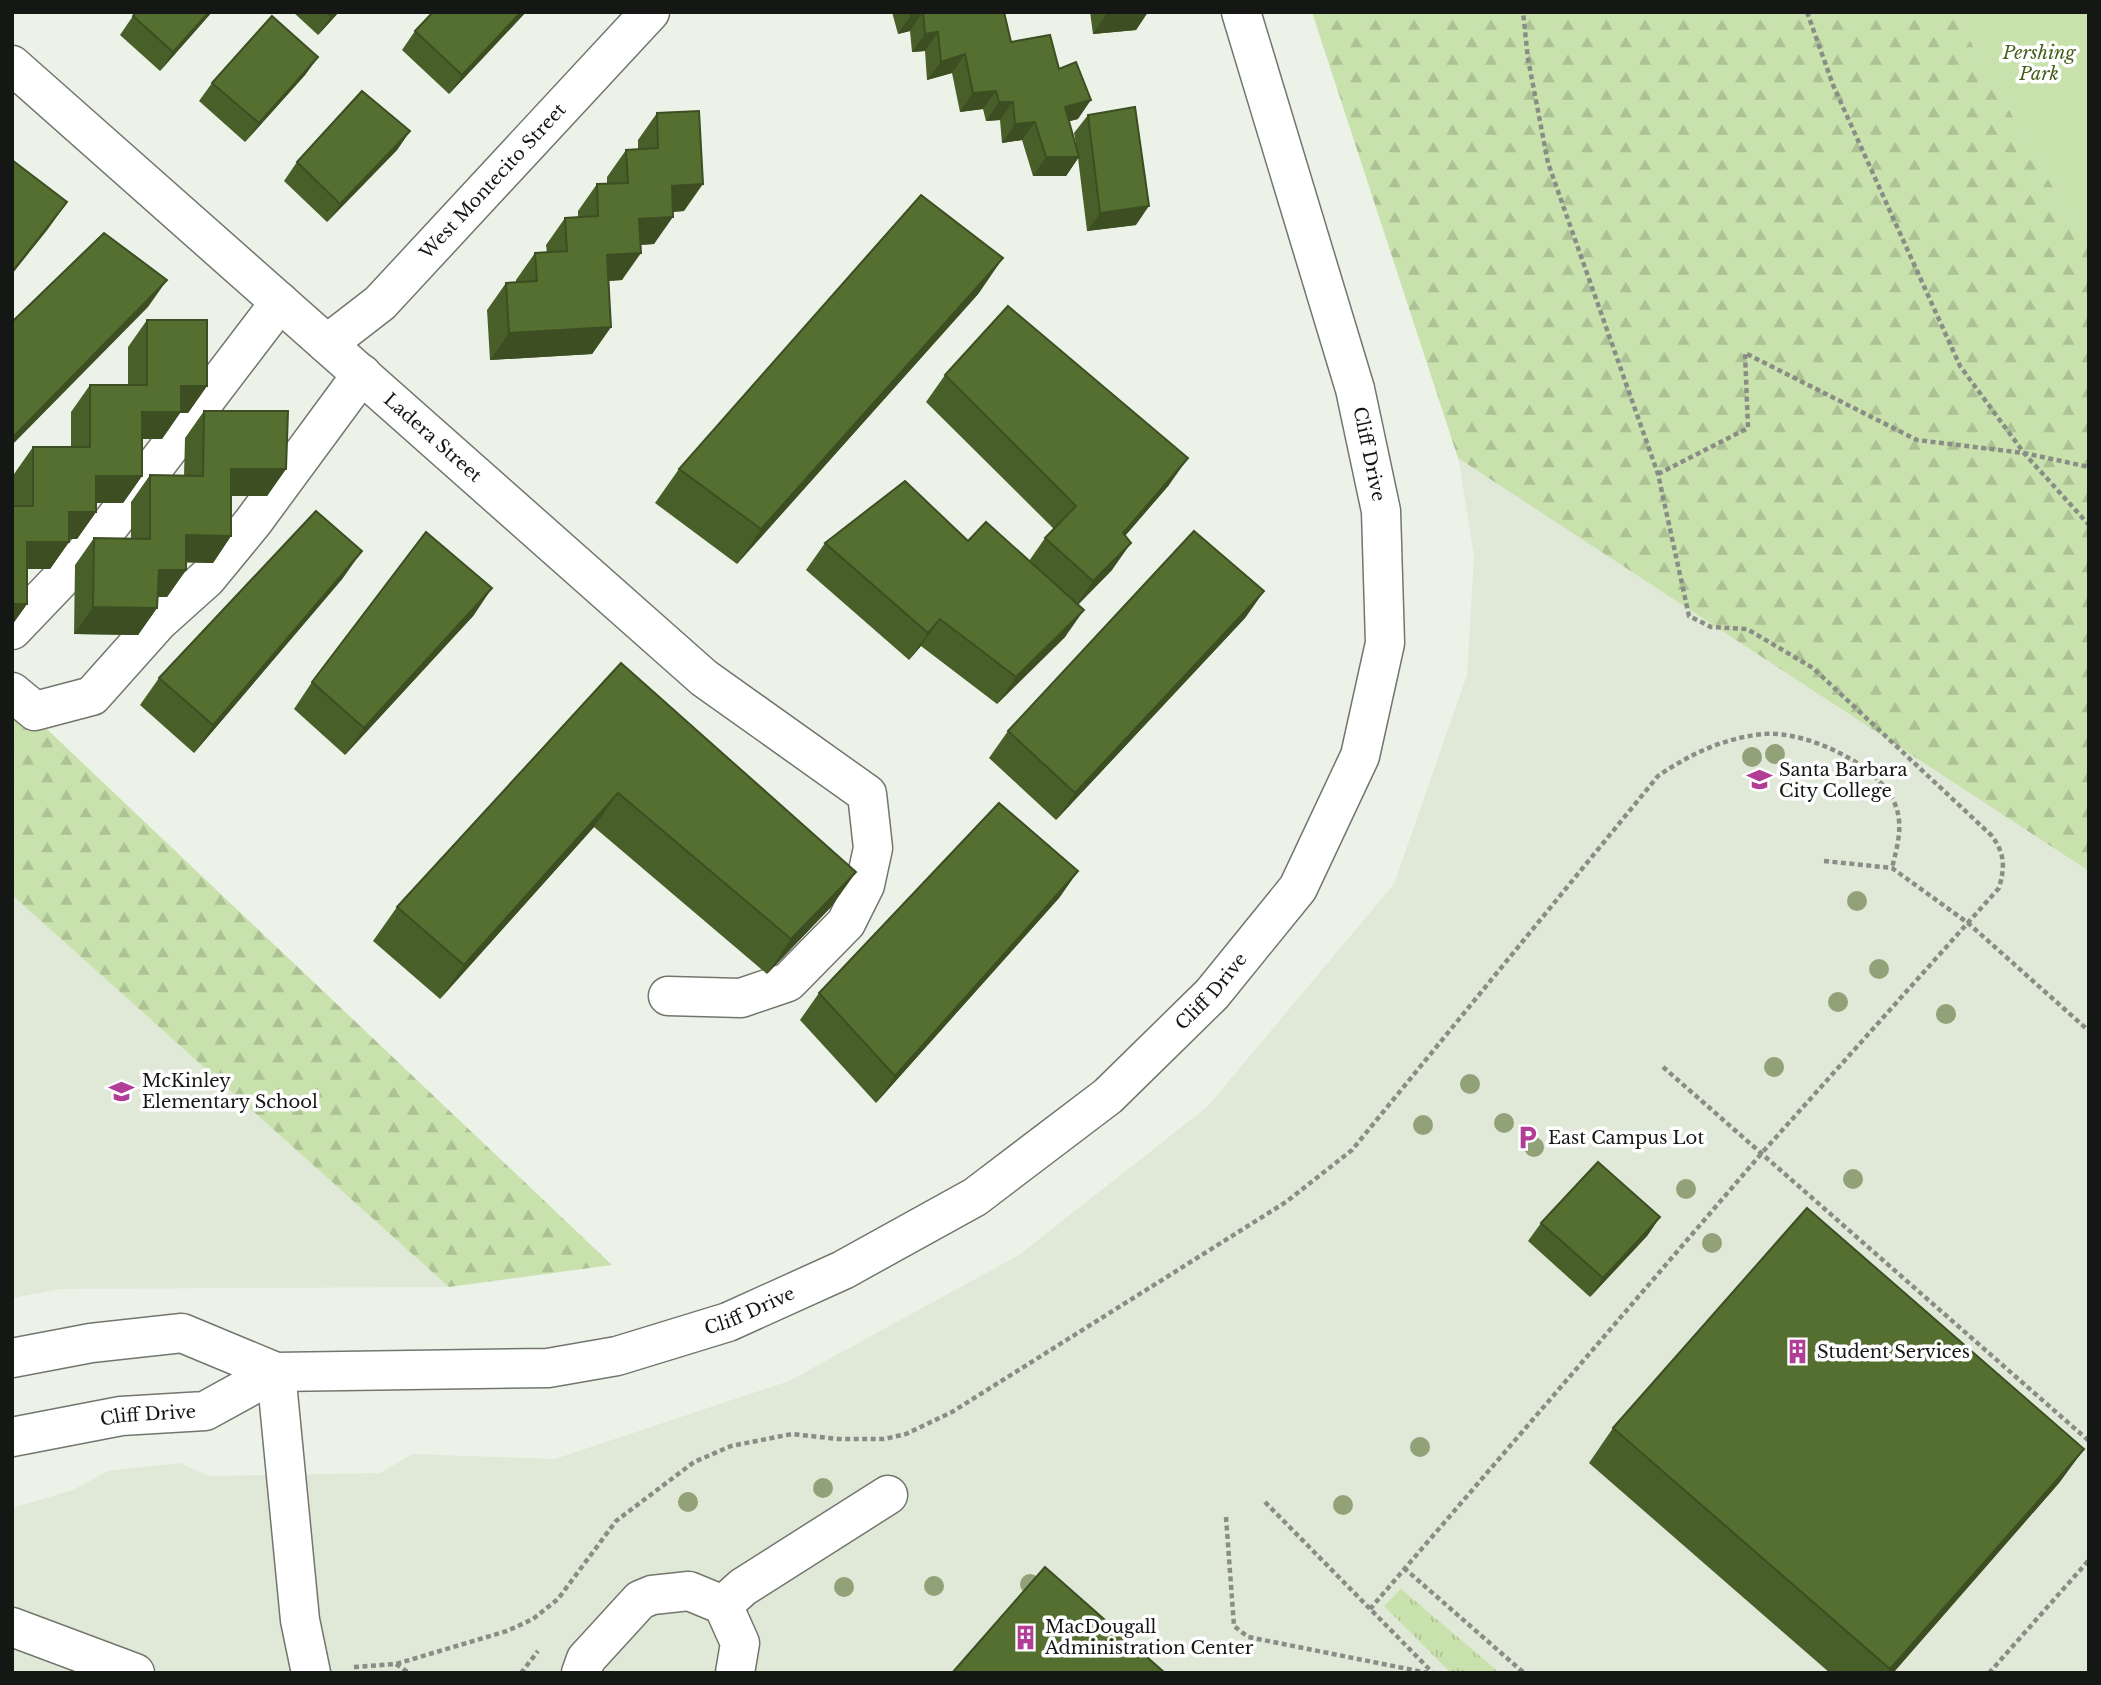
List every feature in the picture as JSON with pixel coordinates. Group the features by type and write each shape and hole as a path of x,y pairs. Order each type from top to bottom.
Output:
{"main road":[{"name":"West Montecito Street","path":"327,344 380,303 650,12"},
{"name":"Cliff Drive","path":"12,1358 91,1343 182,1333 276,1372 559,1366 617,1356 728,1322 843,1270 975,1197 1108,1096 1212,995 1298,888 1360,756 1385,643 1381,511 1355,389 1241,12"},
{"name":"Ladera Street","path":"12,65 704,678 867,794 873,848 865,885 846,923 788,982 741,998 668,996"},
{"path":"12,630 101,537 280,302"},
{"path":"12,692 35,711 92,696 158,622 207,578 253,522 362,374"},
{"name":"Cliff Drive","path":"12,1437 121,1416 205,1411 276,1372"},
{"path":"276,1372 300,1620 311,1673"},
{"path":"723,1605 743,1587 888,1495"},
{"path":"581,1673 586,1659 640,1600 652,1595 689,1591 723,1605 740,1643 735,1673"},
{"path":"12,1627 135,1673"}],"path":[{"path":"1370,1609 1761,1154 1999,888 2004,870 2002,849 1992,836 1871,726 1813,668 1747,629 1711,627 1689,616 1658,474 1548,163 1528,59 1523,12"},
{"path":"1807,12 1833,85 1960,366 2024,453 2089,525"},
{"path":"1658,474 1748,428 1745,353 1917,440 2024,453 2089,467"},
{"path":"361,1667 396,1664 507,1631 533,1619 558,1600 616,1521 694,1462 731,1446 792,1434 858,1440 906,1434 952,1412 1286,1202 1352,1150 1658,776 1682,759 1737,738 1783,733 1806,739 1864,765 1898,811 1899,828 1892,868"},
{"path":"1825,861 1892,868 1968,923 2089,1031"},
{"path":"1663,1067 2089,1441"},
{"path":"1265,1502 1431,1673"},
{"path":"1226,1517 1234,1626 1248,1637 1431,1673"},
{"path":"1989,1673 2089,1560"},
{"path":"1404,1568 1524,1673"},
{"path":"396,1664 409,1673"}],"shaded area":[{"name":"Santa Barbara City College","path":"1312,12 1954,12 2089,251 2089,1673 12,1673 12,1508 73,1490 108,1471 180,1463 209,1476 380,1473 412,1454 555,1459 789,1381 1019,1255 1207,1107 1394,884 1467,675 1474,556 1458,457"},
{"name":"McKinley Elementary School","path":"12,895 449,1287 61,1289 12,1298"}],"green space":[{"path":"1312,12 1954,12 2089,251 2089,871 1458,458"},
{"name":"Pershing Park","path":"1954,12 2089,12 2089,251"},
{"path":"12,696 612,1265 449,1287 12,895"},
{"path":"1401,1589 1500,1673 1451,1673 1384,1606"}],"building":[{"path":"136,12 209,12 173,52 133,16"},
{"path":"433,12 521,12 462,75 415,31"},
{"path":"923,12 1004,12 1011,42 1050,35 1059,69 1076,62 1091,100 1065,107 1079,157 1046,157 1035,122 1015,124 1013,102 999,102 996,91 973,93 965,54 941,62 938,32 925,34"},
{"path":"1106,12 1139,12 1106,15"},
{"path":"272,16 318,57 259,123 212,83"},
{"path":"362,91 410,131 340,204 297,162"},
{"path":"1135,107 1149,206 1100,213 1088,115"},
{"path":"699,111 703,184 672,186 673,217 639,219 641,253 607,255 611,327 509,333 506,283 537,281 535,253 567,251 565,218 598,216 597,184 628,183 626,150 658,148 657,113"},
{"path":"12,160 67,202 12,272"},
{"path":"921,195 1003,258 761,529 679,469"},
{"path":"104,233 167,280 12,438 12,322"},
{"path":"1008,306 1188,458 1123,533 1131,543 1093,581 1045,538 1076,506 945,375"},
{"path":"147,320 207,320 207,386 181,386 181,412 142,412 142,476 96,476 96,512 69,512 69,542 27,542 27,604 12,604 12,506 33,506 33,447 90,447 90,385 147,385"},
{"path":"204,411 288,411 286,469 231,469 231,536 186,535 186,570 159,570 157,608 93,607 94,538 150,539 150,475 203,476"},
{"path":"905,481 968,541 986,522 1084,610 1016,677 940,619 928,633 825,543"},
{"path":"316,511 362,551 213,725 159,678"},
{"path":"1194,531 1264,591 1075,793 1008,731"},
{"path":"426,532 492,588 364,728 312,682"},
{"path":"621,663 856,872 791,939 618,793 464,965 397,907"},
{"path":"999,803 1078,871 895,1076 819,993"},
{"path":"1598,1162 1660,1217 1603,1278 1541,1223"},
{"name":"Student Services","path":"1807,1208 2084,1449 1890,1669 1613,1428"},
{"path":"1045,1567 1165,1673 952,1673"}],"place":[{"name":"Santa Barbara City College","path":"1759,780"},
{"name":"McKinley Elementary School","path":"122,1091"},
{"name":"East Campus Lot","path":"1528,1138"},
{"name":"Student Services","path":"1797,1352"},
{"name":"MacDougall Administration Center","path":"1025,1637"}]}
